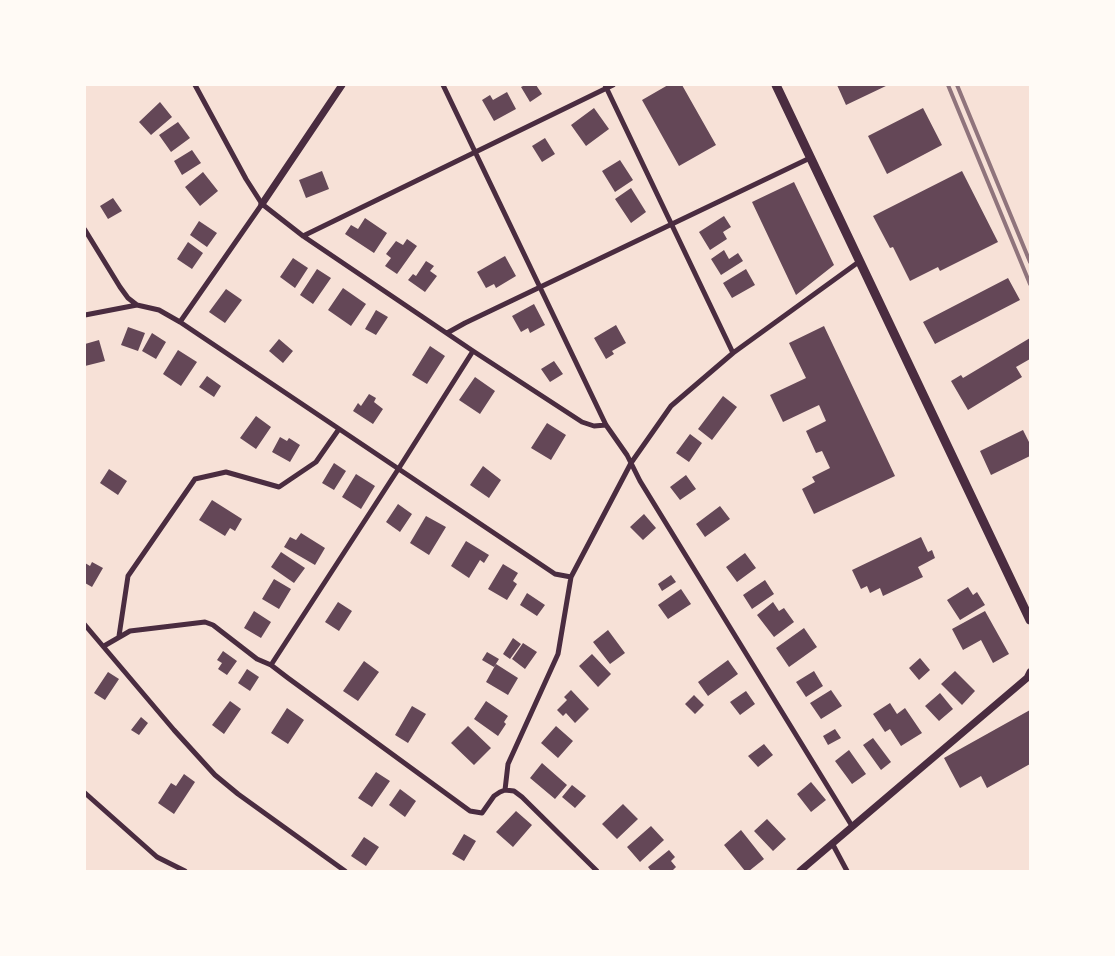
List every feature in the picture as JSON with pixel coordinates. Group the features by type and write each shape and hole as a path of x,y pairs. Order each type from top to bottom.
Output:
{"main road":[{"path":"776,85 1030,620"}],"street":[{"path":"195,85 246,179 262,204 303,236 582,422 594,426 606,425"},
{"path":"180,322 342,85"},
{"path":"443,85 606,425 852,826"},
{"path":"303,236 613,85"},
{"path":"606,87 733,352"},
{"path":"447,333 810,158"},
{"path":"85,230 120,287 128,298 137,305"},
{"path":"504,790 508,764 558,654 571,577 631,463 671,406 733,352 860,261"},
{"path":"85,315 137,305 159,310 400,468 555,574 571,577"},
{"path":"270,666 400,468 473,351"},
{"path":"119,636 128,576 195,479 226,472 279,487 316,462 339,429"},
{"path":"104,646 130,631 205,622 220,630 257,659 270,666 470,811 482,813 494,796 504,790 514,791 597,871"},
{"path":"85,625 174,730 215,775 238,794 345,871"},
{"path":"800,871 1027,678 1030,672"},
{"path":"85,794 157,857 185,871"},
{"path":"832,843 847,871"}],"building":[{"path":"536,85 542,94 530,102 521,87"},
{"path":"668,85 682,85 716,145 679,166 642,100"},
{"path":"837,85 888,85 846,105"},
{"path":"507,92 516,109 494,121 482,100 490,95 493,100"},
{"path":"160,102 172,117 151,135 139,122"},
{"path":"594,108 609,129 586,146 571,125"},
{"path":"923,108 942,145 887,174 868,136"},
{"path":"178,122 190,138 171,152 159,135"},
{"path":"545,138 555,154 542,162 532,146"},
{"path":"192,150 201,163 182,175 174,161"},
{"path":"620,160 633,180 615,192 602,171"},
{"path":"322,171 329,189 306,198 299,180"},
{"path":"962,171 998,242 940,271 938,267 910,281 893,247 890,248 873,216"},
{"path":"203,172 218,191 200,206 185,187"},
{"path":"794,182 834,265 796,295 752,202"},
{"path":"631,188 646,212 631,223 615,199"},
{"path":"113,198 122,211 108,219 100,206"},
{"path":"724,216 731,227 723,232 727,239 710,250 699,232"},
{"path":"365,218 387,233 374,253 345,234 351,225 358,229"},
{"path":"199,221 217,233 207,247 190,235"},
{"path":"407,239 417,246 397,274 385,266 391,258 386,254 396,241 403,245"},
{"path":"188,242 203,253 192,269 177,259"},
{"path":"724,250 729,259 738,253 743,261 721,275 711,259"},
{"path":"505,256 516,276 496,288 494,284 486,288 477,272"},
{"path":"293,258 308,268 295,288 280,277"},
{"path":"426,261 434,266 430,271 437,276 425,292 408,280 413,274 416,276"},
{"path":"317,269 331,278 313,304 300,295"},
{"path":"746,269 755,285 732,298 723,283"},
{"path":"1008,278 1020,300 935,344 923,322"},
{"path":"343,288 366,304 351,326 328,310"},
{"path":"226,289 242,300 225,323 209,312"},
{"path":"534,304 545,325 530,333 528,328 521,332 512,316"},
{"path":"376,310 388,317 376,335 365,329"},
{"path":"616,325 626,343 612,351 614,354 606,359 594,338"},
{"path":"824,326 895,476 814,514 802,489 815,482 812,477 830,468 822,451 816,453 806,431 826,421 819,405 783,422 770,395 806,378 789,343"},
{"path":"128,327 145,333 138,351 121,345"},
{"path":"152,333 166,342 156,359 142,351"},
{"path":"1030,338 1030,359 1016,367 1022,377 968,410 951,381 961,375 963,378"},
{"path":"279,339 293,351 283,363 269,351"},
{"path":"99,340 105,361 85,366 85,344"},
{"path":"430,346 445,356 427,384 412,375"},
{"path":"178,350 197,362 181,386 163,374"},
{"path":"554,361 563,374 550,382 541,369"},
{"path":"207,376 221,386 214,397 199,387"},
{"path":"475,377 495,391 480,414 459,400"},
{"path":"369,394 376,398 374,402 383,409 373,424 353,411 358,403 361,406"},
{"path":"723,396 737,407 712,440 698,429"},
{"path":"256,416 271,427 256,449 240,438"},
{"path":"547,423 566,435 551,460 531,448"},
{"path":"1023,430 1030,444 1030,456 991,475 980,451"},
{"path":"690,434 702,443 689,462 676,453"},
{"path":"280,437 287,441 289,438 300,445 290,462 272,452"},
{"path":"334,463 346,471 334,490 322,483"},
{"path":"483,466 501,480 489,498 470,485"},
{"path":"109,469 127,481 118,495 100,483"},
{"path":"356,474 375,486 361,509 342,497"},
{"path":"686,475 696,489 680,500 670,487"},
{"path":"212,500 242,519 235,531 230,528 225,536 199,520"},
{"path":"398,504 412,514 400,532 386,522"},
{"path":"720,506 730,519 705,537 696,524"},
{"path":"644,514 656,528 643,540 630,527"},
{"path":"426,516 446,527 429,555 410,543"},
{"path":"301,533 325,548 315,565 284,547 290,537 296,540"},
{"path":"921,537 928,552 932,550 935,558 918,567 923,577 883,596 880,588 870,593 867,586 861,589 852,570"},
{"path":"466,541 489,555 484,563 480,560 469,578 451,566"},
{"path":"281,552 305,568 294,583 271,567"},
{"path":"745,553 756,568 737,582 726,567"},
{"path":"92,562 103,568 92,587 85,583 85,563 90,566"},
{"path":"503,564 518,573 513,581 517,584 507,600 488,589"},
{"path":"671,575 676,582 662,591 658,584"},
{"path":"274,579 291,589 279,609 262,599"},
{"path":"765,580 774,594 752,609 743,595"},
{"path":"968,587 973,595 977,592 985,605 960,620 947,600"},
{"path":"681,589 691,604 668,619 658,605"},
{"path":"527,593 545,605 537,616 520,605"},
{"path":"338,602 352,611 339,631 325,622"},
{"path":"773,602 779,611 784,608 794,622 774,637 757,615"},
{"path":"254,611 271,622 261,638 244,628"},
{"path":"985,611 1009,654 993,663 981,640 963,650 952,629"},
{"path":"804,628 817,647 789,667 776,648"},
{"path":"608,630 625,653 610,664 593,642"},
{"path":"513,638 521,644 510,659 503,654"},
{"path":"523,643 537,652 525,669 512,659"},
{"path":"223,651 237,661 227,675 218,669 222,663 217,660"},
{"path":"487,652 499,659 494,667 482,660"},
{"path":"592,654 611,674 598,687 579,666"},
{"path":"920,658 930,670 919,680 909,668"},
{"path":"728,660 738,674 708,696 698,682"},
{"path":"364,661 379,672 358,701 343,691"},
{"path":"496,664 518,678 508,695 486,682"},
{"path":"247,669 259,677 250,691 238,683"},
{"path":"814,671 823,686 806,697 796,682"},
{"path":"955,671 975,691 962,705 941,684"},
{"path":"108,672 119,679 105,700 94,693"},
{"path":"571,690 589,709 575,723 566,713 563,716 557,710 567,700 564,697"},
{"path":"831,690 842,706 821,719 810,703"},
{"path":"746,691 755,704 740,715 730,702"},
{"path":"940,693 953,709 939,721 925,706"},
{"path":"694,695 704,705 695,714 685,704"},
{"path":"230,701 241,709 224,734 212,725"},
{"path":"486,701 508,716 504,722 506,724 498,736 474,719"},
{"path":"890,703 897,714 905,708 922,733 901,746 890,729 885,732 873,714"},
{"path":"412,706 426,714 408,743 395,735"},
{"path":"287,708 304,720 288,744 271,733"},
{"path":"1030,710 1030,764 987,788 981,776 960,788 944,758"},
{"path":"141,717 148,723 139,735 131,730"},
{"path":"468,726 491,748 474,765 451,743"},
{"path":"556,726 573,741 558,758 541,743"},
{"path":"835,729 841,738 828,745 823,736"},
{"path":"873,738 891,762 881,770 863,745"},
{"path":"764,744 773,755 758,767 748,756"},
{"path":"849,750 866,774 852,784 835,761"},
{"path":"542,763 567,785 555,799 530,778"},
{"path":"376,772 390,781 372,807 358,798"},
{"path":"184,774 195,782 174,814 158,803 171,783 176,786"},
{"path":"811,782 826,800 811,812 797,794"},
{"path":"572,785 586,796 575,808 562,797"},
{"path":"400,789 416,801 405,817 389,805"},
{"path":"623,804 638,819 617,839 602,824"},
{"path":"516,811 532,825 513,847 496,832"},
{"path":"767,819 786,839 773,851 754,831"},
{"path":"651,826 664,840 640,862 627,847"},
{"path":"741,830 764,859 749,871 745,871 724,845"},
{"path":"464,834 476,841 464,861 452,854"},
{"path":"364,837 379,847 366,866 351,856"},
{"path":"669,850 675,857 671,861 676,867 672,871 651,871 648,867"}],"railway":[{"path":"948,85 1030,284"},
{"path":"957,85 1030,262"}]}
